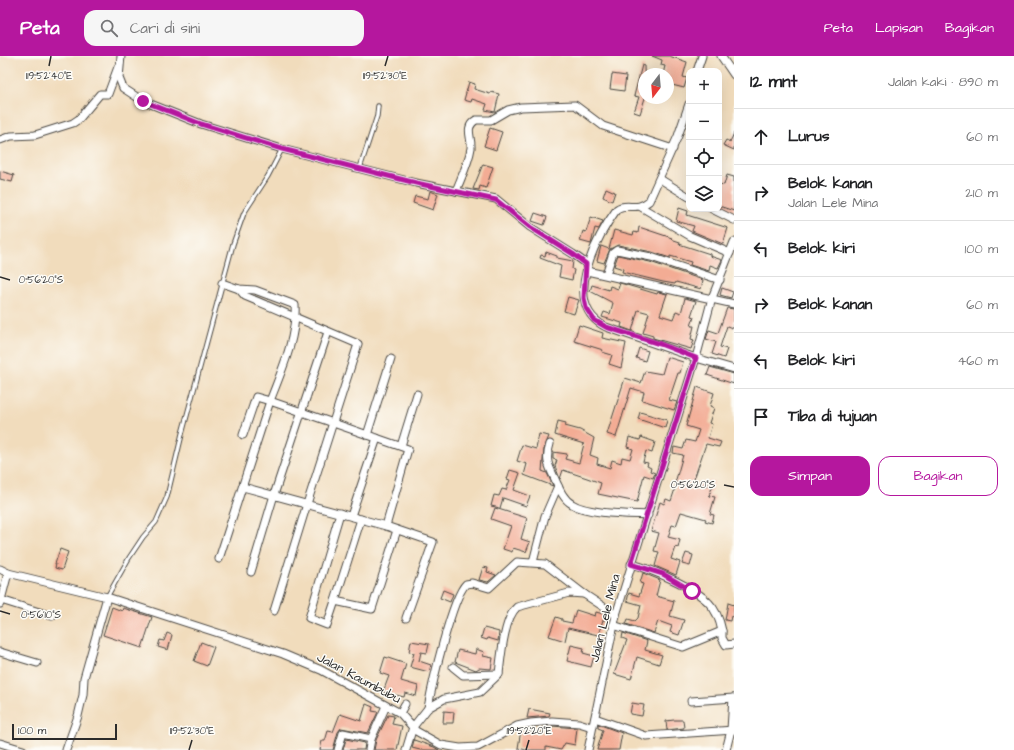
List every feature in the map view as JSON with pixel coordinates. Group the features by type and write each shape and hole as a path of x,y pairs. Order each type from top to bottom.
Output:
{"street":[{"path":"0,140 10,136 35,135 73,123 100,94 108,94 121,56"},
{"path":"698,68 702,56"},
{"path":"722,56 734,75"},
{"path":"119,64 120,78 123,88 143,101 201,124 282,149 416,183 496,200 530,227 573,254 587,267 606,274 734,304"},
{"path":"456,191 470,151 468,132 472,123 476,120 491,120 508,110 521,107 575,105 604,126 673,149"},
{"path":"642,207 649,201 660,179 686,112"},
{"path":"660,179 686,195"},
{"path":"730,253 690,236 642,207 622,207 616,209 587,267 584,298 586,308 594,320 606,327 660,344 696,358 734,369"},
{"path":"718,212 734,220"},
{"name":"Jalan Lele Mina","path":"588,750 616,614 696,358 712,298 734,242"},
{"path":"606,274 613,253 617,250 657,258 720,280"},
{"path":"219,559 284,362 296,318 295,305 255,290 239,289 222,283"},
{"path":"239,289 245,296 358,344 274,611"},
{"path":"251,572 274,495 328,332"},
{"path":"367,435 391,359"},
{"path":"400,446 417,394"},
{"path":"243,434 256,398 408,449 386,526"},
{"path":"351,516 377,438"},
{"path":"550,444 546,455 547,462 558,486 568,502 578,507 616,513 648,515"},
{"path":"533,562 545,516 558,486"},
{"path":"243,487 362,519 433,542 406,618"},
{"path":"340,514 309,618 328,625 362,519"},
{"path":"335,601 372,609 397,530"},
{"path":"428,708 439,661 462,588 466,584 472,583 486,588 492,588 512,564 517,562 533,562 549,567 584,594 616,614"},
{"path":"631,564 663,574 710,603 716,613 724,642 726,645 734,644"},
{"name":"Jalan Kaumbubu","path":"0,569 8,573 106,597 283,654 321,670 400,713 413,727 440,747 478,747 517,726 531,723 552,721 578,723 592,727"},
{"path":"8,573 0,602 52,616"},
{"path":"406,750 413,727 428,708 444,699 480,692 499,674 502,650 511,616 517,607 569,593 584,594"},
{"path":"66,750 78,716 83,695 84,678 106,597"},
{"path":"613,625 683,647 722,631"},
{"path":"0,652 37,663"},
{"path":"452,667 463,675 499,674"},
{"path":"691,701 734,698 733,730 726,750"},
{"path":"400,713 404,704"},
{"path":"369,750 371,739 386,706"},
{"path":"595,718 646,736 733,730"},
{"path":"338,750 343,733 371,739"},
{"path":"0,743 23,750"}],"lane":[{"path":"360,169 377,116 378,106"},
{"path":"106,597 143,537 156,522 167,497 232,244 244,213 268,176 282,149"}],"building":[{"path":"652,56 669,56 687,62 683,77 686,78 684,88 674,86 674,68 664,68 665,66 661,65 662,60"},
{"path":"612,74 626,76 624,91 610,89"},
{"path":"638,80 638,97 634,96"},
{"path":"469,82 475,84 474,89 490,94 491,92 499,94 495,112 485,110 487,104 472,99 471,102 464,100"},
{"path":"638,100 638,104 643,104 640,114 634,112"},
{"path":"490,128 502,132 496,150 484,146"},
{"path":"734,133 734,150 723,145 726,140 730,142"},
{"path":"483,164 493,167 486,188 480,186 479,190 473,189"},
{"path":"0,171 14,175 12,182 0,179"},
{"path":"727,175 734,177 734,211 722,207 722,185 724,185"},
{"path":"606,188 615,192 612,201 603,197"},
{"path":"430,191 438,194 433,210 413,203 415,196 428,199"},
{"path":"679,208 686,210 686,212 688,212 687,215 728,228 723,244 692,231 694,226 676,221"},
{"path":"535,213 547,217 544,225 532,221"},
{"path":"591,217 603,221 599,229 595,228 591,244 580,241 583,231 586,232"},
{"path":"639,227 672,238 671,239 680,242 679,244 710,254 710,256 722,260 718,268 710,265 709,271 690,265 691,262 670,256 670,258 652,252 618,245 610,249 604,263 597,261 601,246 609,249 614,230 633,235 634,232 638,233"},
{"path":"546,252 557,256 557,258 573,261 572,269 574,270 572,280 559,277 561,266 540,258 541,255 545,256"},
{"path":"618,255 650,262 703,280 701,289 676,282 675,284 663,282 622,272 623,269 614,266"},
{"path":"620,283 657,294 658,292 667,294 660,315 673,319 676,311 681,313 685,298 696,301 691,316 694,317 691,326 694,326 691,339 694,340 691,349 653,338 653,336 643,333 649,313 638,310 632,331 621,327 622,323 602,317 604,312 610,314 613,303 590,291 592,285 609,290 610,286 618,289"},
{"path":"722,288 733,292 731,298 720,295"},
{"path":"568,297 579,300 574,314 564,311"},
{"path":"727,308 734,309 734,323 732,328 727,326 720,347 727,349 724,358 712,354 716,342 706,339 709,330 718,333"},
{"path":"579,325 603,333 602,338 626,343 621,368 609,364 612,355 602,352 603,350 574,341"},
{"path":"639,348 648,351 645,361 636,358"},
{"path":"667,357 683,362 669,400 677,402 674,410 642,400 644,392 631,388 616,437 607,434 625,378 641,383 645,371 662,374"},
{"path":"710,367 734,374 734,384 707,375"},
{"path":"697,387 714,393 710,406 714,408 709,423 712,424 708,438 721,442 719,447 706,444 693,482 707,486 708,480 714,482 709,496 715,497 710,514 714,515 712,523 705,521 706,519 681,512 676,526 672,525 668,537 680,540 678,548 675,547 671,559 680,562 676,575 655,566 659,552 654,551 659,533 651,531 660,502 664,504 666,499 671,501 677,483 675,483 683,455 673,453 674,447 683,449 686,440 695,442 699,430 686,426"},
{"path":"640,412 667,420 665,428 638,419"},
{"path":"558,421 566,423 565,426 580,430 594,438 590,455 598,458 597,464 610,468 612,460 621,463 622,457 630,459 633,449 627,447 629,437 640,440 641,437 655,442 652,453 646,451 643,462 648,463 647,466 651,468 650,471 655,473 653,478 644,475 637,502 598,494 601,483 563,470 560,479 555,466 557,460 553,459 553,452 567,454 565,459 579,463 584,444 555,435"},
{"path":"539,434 549,436 544,449 542,471 547,473 553,486 524,475 527,464 517,461 522,445 536,449"},
{"path":"510,470 520,473 514,490 530,496 526,506 503,498 500,508 491,506 494,495 499,496 502,489 506,490 510,480 507,479"},
{"path":"495,508 527,518 521,539 530,542 526,552 513,548 512,552 503,549 511,526 491,519"},
{"path":"60,549 68,552 62,570 55,568"},
{"path":"686,553 693,555 690,566 682,564"},
{"path":"483,567 488,568 487,572 496,575 488,582 479,580"},
{"path":"643,573 660,580 656,596 674,601 670,616 684,620 679,635 670,632 672,626 658,621 654,633 626,624 628,619 635,621 638,618 641,605 627,601 629,593 639,596 643,584 640,583"},
{"path":"443,590 453,594 450,602 440,598"},
{"path":"728,603 734,605 734,617 731,616 730,621 725,620"},
{"path":"112,607 122,611 123,608 152,617 142,648 103,635"},
{"path":"576,610 595,616 596,612 607,615 610,617 610,621 603,620 598,635 568,628 565,641 549,636 556,617 562,619 562,621 572,623"},
{"path":"484,628 499,632 498,641 488,638 487,640 481,638"},
{"path":"167,633 172,635 168,650 158,647 160,640 164,641"},
{"path":"623,633 647,641 645,650 662,655 659,664 637,657 631,679 614,674 627,640 622,638"},
{"path":"411,641 429,644 427,653 421,652 419,661 431,665 429,672 410,667 414,653 409,652"},
{"path":"201,642 214,647 207,666 194,661"},
{"path":"571,645 584,648 583,653 594,656 591,667 567,661"},
{"path":"476,649 484,652 483,656 493,658 491,669 479,668 476,670 455,662 458,650 475,654"},
{"path":"385,657 406,664 401,681 418,686 416,696 405,693 404,697 383,692 389,676 380,673"},
{"path":"632,703 644,705 642,716 630,714"},
{"path":"366,704 373,707 372,711 378,712 368,733 341,728 338,732 333,750 320,750 322,741 325,741 328,731 333,732 340,714 361,721"},
{"path":"529,709 550,713 549,716 527,718"},
{"path":"444,711 454,712 453,723 443,723"},
{"path":"388,715 394,716 392,724 402,726 397,750 374,750 376,740"},
{"path":"683,720 684,728 667,730 666,721"},
{"path":"598,724 622,733 619,750 597,750 603,730 598,728"},
{"path":"552,726 577,728 575,745 565,743 561,750 546,747 546,750 526,750 518,748 521,730 542,733 544,727"},
{"path":"346,739 365,743 364,750 343,750"},
{"path":"414,740 439,750 420,750 412,748"}],"route":[{"path":"143,101 201,124 282,149 416,183 480,195 496,200 530,227 586,264 587,271 584,298 586,308 594,320 614,330 660,344 696,358 648,515 631,564 663,574 692,591"}]}
